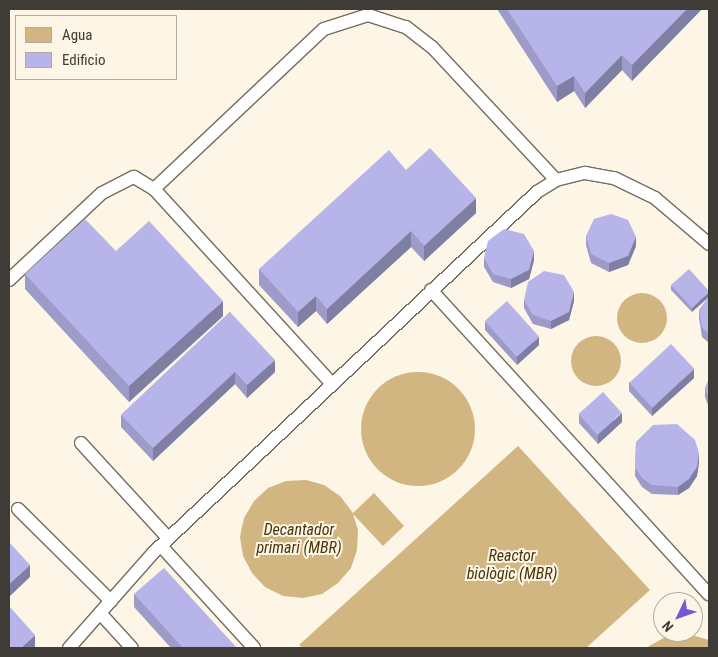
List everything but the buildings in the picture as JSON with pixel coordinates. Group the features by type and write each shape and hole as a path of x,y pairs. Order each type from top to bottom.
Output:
{"lane":[{"path":"154,189 324,29 368,15 406,27 432,47 556,180"},
{"path":"69,648 165,542 430,290 537,192 556,180 585,173 614,178 655,198 709,244"},
{"path":"9,280 102,193 134,177 154,189 332,384"},
{"path":"430,290 709,594"},
{"path":"81,443 254,648"},
{"path":"18,509 111,600"},
{"path":"100,613 132,648"}],"water":[{"path":"642,293 651,295 662,304 667,318 665,327 656,338 642,343 633,341 622,332 617,318 619,309 628,298"},
{"path":"596,336 605,338 616,347 621,361 619,370 610,381 596,386 587,384 576,375 571,361 573,352 582,341"},
{"path":"418,372 440,376 459,388 471,407 475,429 471,451 459,470 440,482 418,486 396,482 377,470 365,451 361,429 365,407 377,388 396,376"},
{"name":"Reactor biològic (MBR)","path":"518,446 650,590 586,648 303,648 299,645"},
{"name":"Decantador primari (MBR)","path":"306,480 324,485 340,496 353,513 374,493 404,526 383,546 353,514 358,530 357,550 351,568 338,583 322,594 303,598 283,596 265,587 252,573 243,556 240,537 244,518 254,501 268,488 286,481"},
{"path":"703,638 709,640 709,648 646,648 656,642 703,642"}]}
